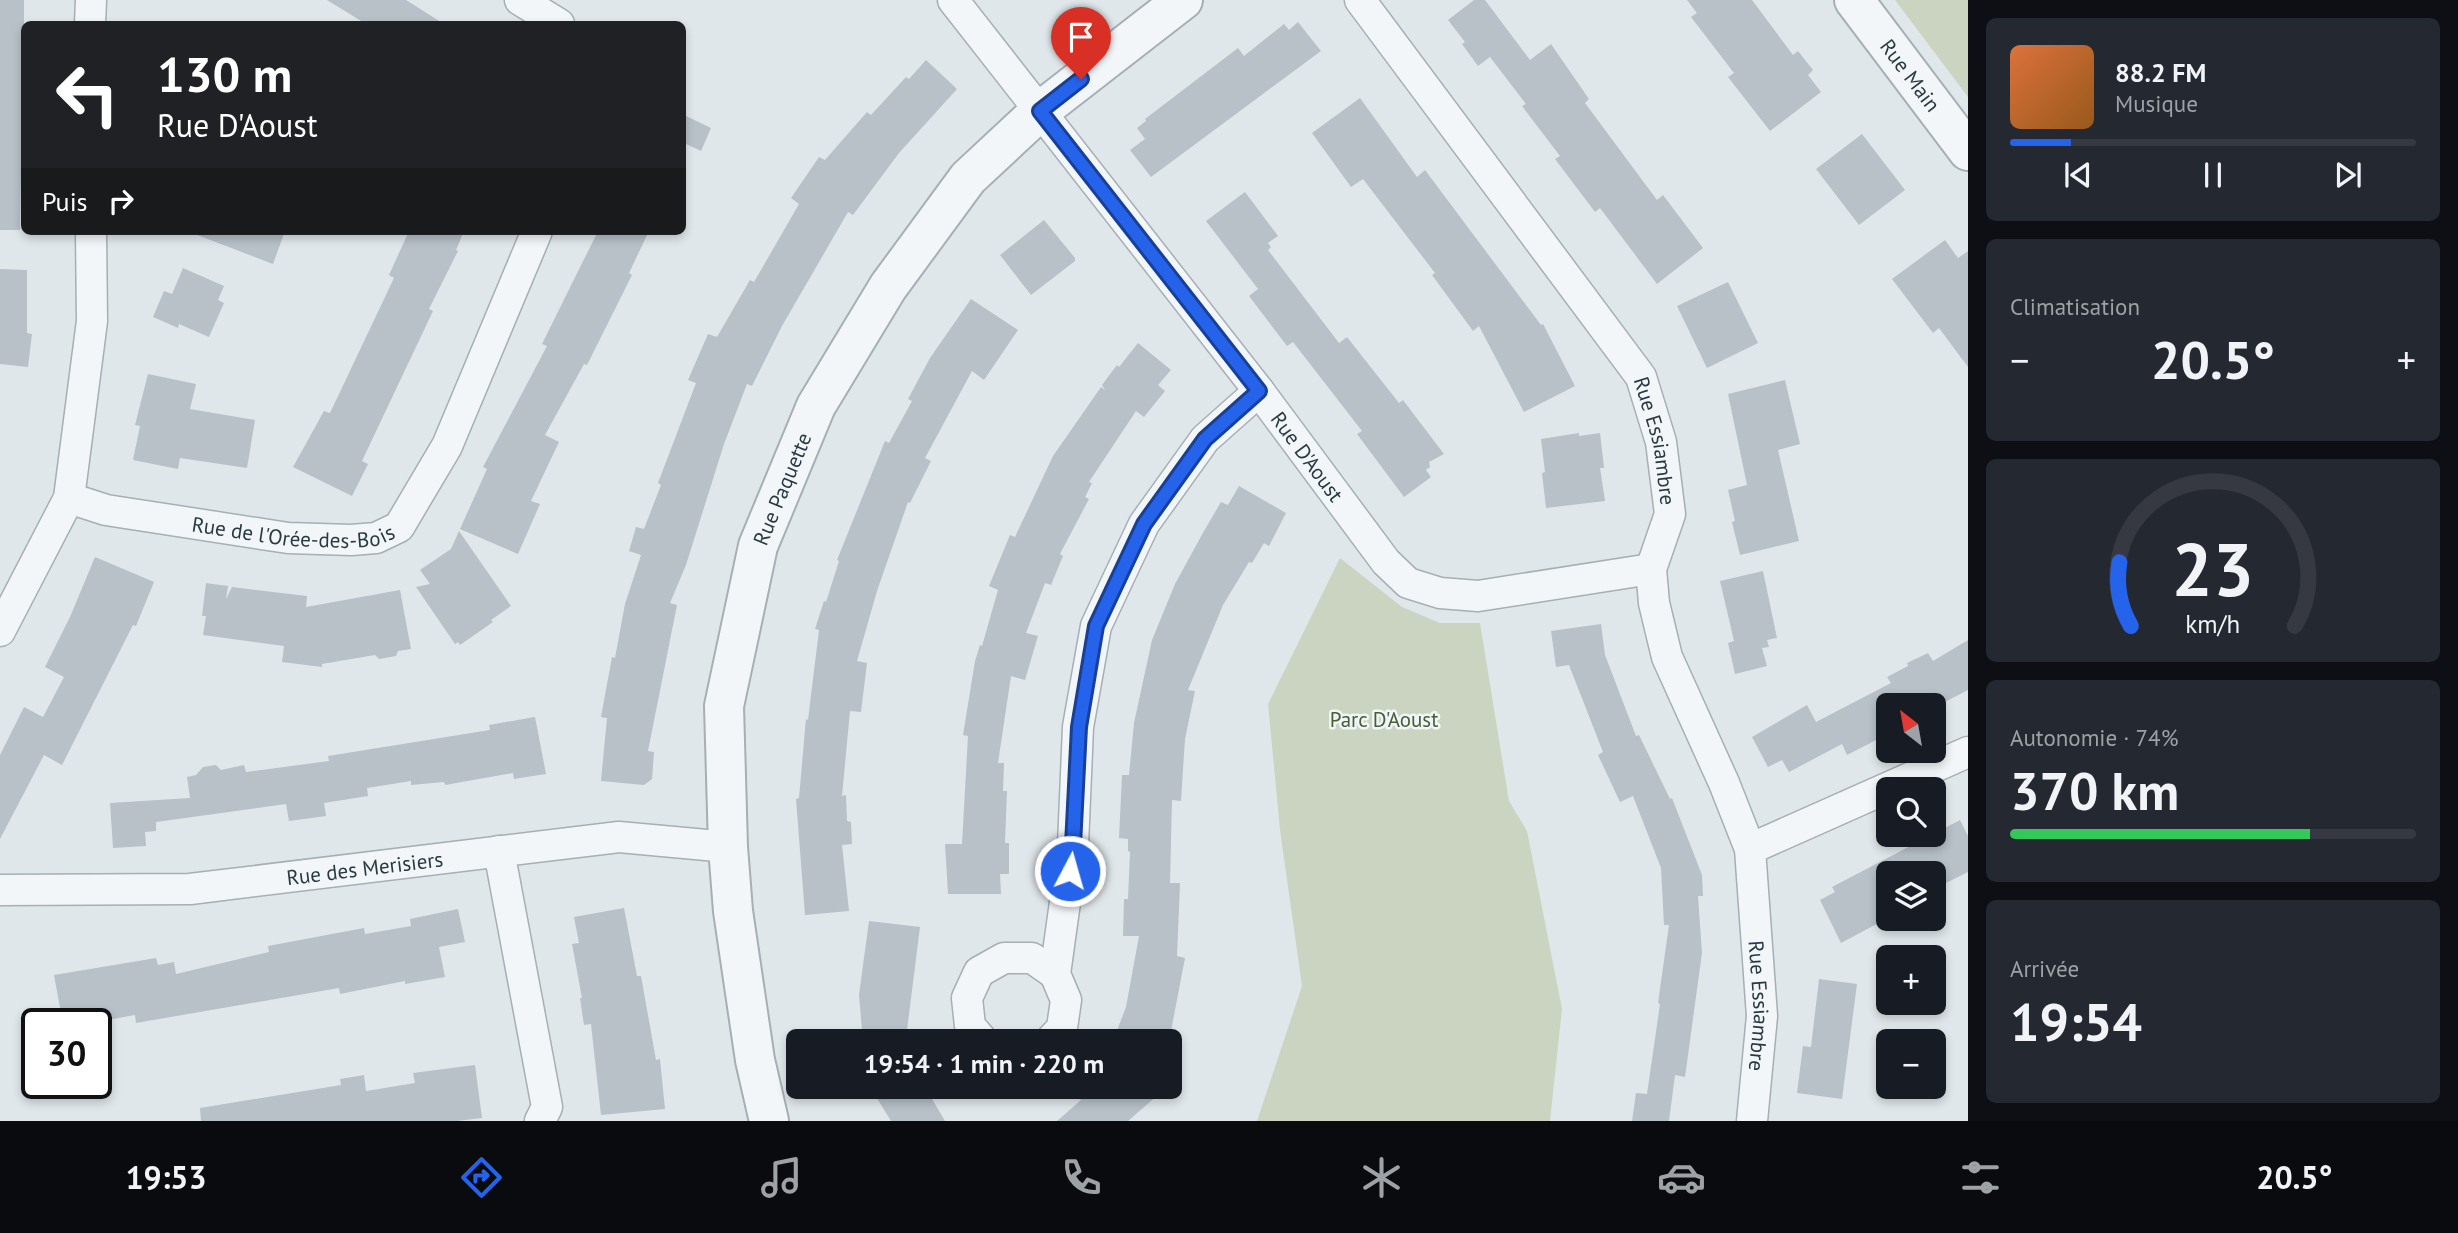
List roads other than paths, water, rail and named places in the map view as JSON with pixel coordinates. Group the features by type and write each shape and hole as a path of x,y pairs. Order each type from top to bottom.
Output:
{"street":[{"path":"90,21 91,0"},
{"path":"520,0 554,21"},
{"name":"Rue D'Aoust","path":"953,0 1259,391 1386,562 1408,583 1440,593 1478,596 1651,569"},
{"name":"Rue Paquette","path":"769,1121 755,1060 733,911 728,848 724,706 758,546 816,406 888,287 968,178 1040,111 1184,0"},
{"name":"Rue Essiambre","path":"1360,0 1641,377 1661,442 1670,514 1651,569 1654,603 1667,657 1724,783 1750,849 1762,1016 1752,1121"},
{"name":"Rue Main","path":"1854,0 1968,151"},
{"path":"0,631 69,498 92,321 91,235"},
{"name":"Rue de l'Orée-des-Bois","path":"69,498 106,510 288,538 376,538 400,527 447,446 535,235"},
{"path":"1061,1029 1066,1000 1055,974 1073,845 1079,727 1096,626 1144,524 1205,439 1259,391"},
{"path":"1750,849 1968,752"},
{"name":"Rue des Merisiers","path":"0,891 190,889 499,850 619,838 728,848"},
{"path":"499,850 547,1108 540,1121"},
{"path":"973,1029 967,998 979,972 1004,958 1032,958 1055,974"}],"park label":[{"name":"Parc D'Aoust","path":"1384,719"}]}
